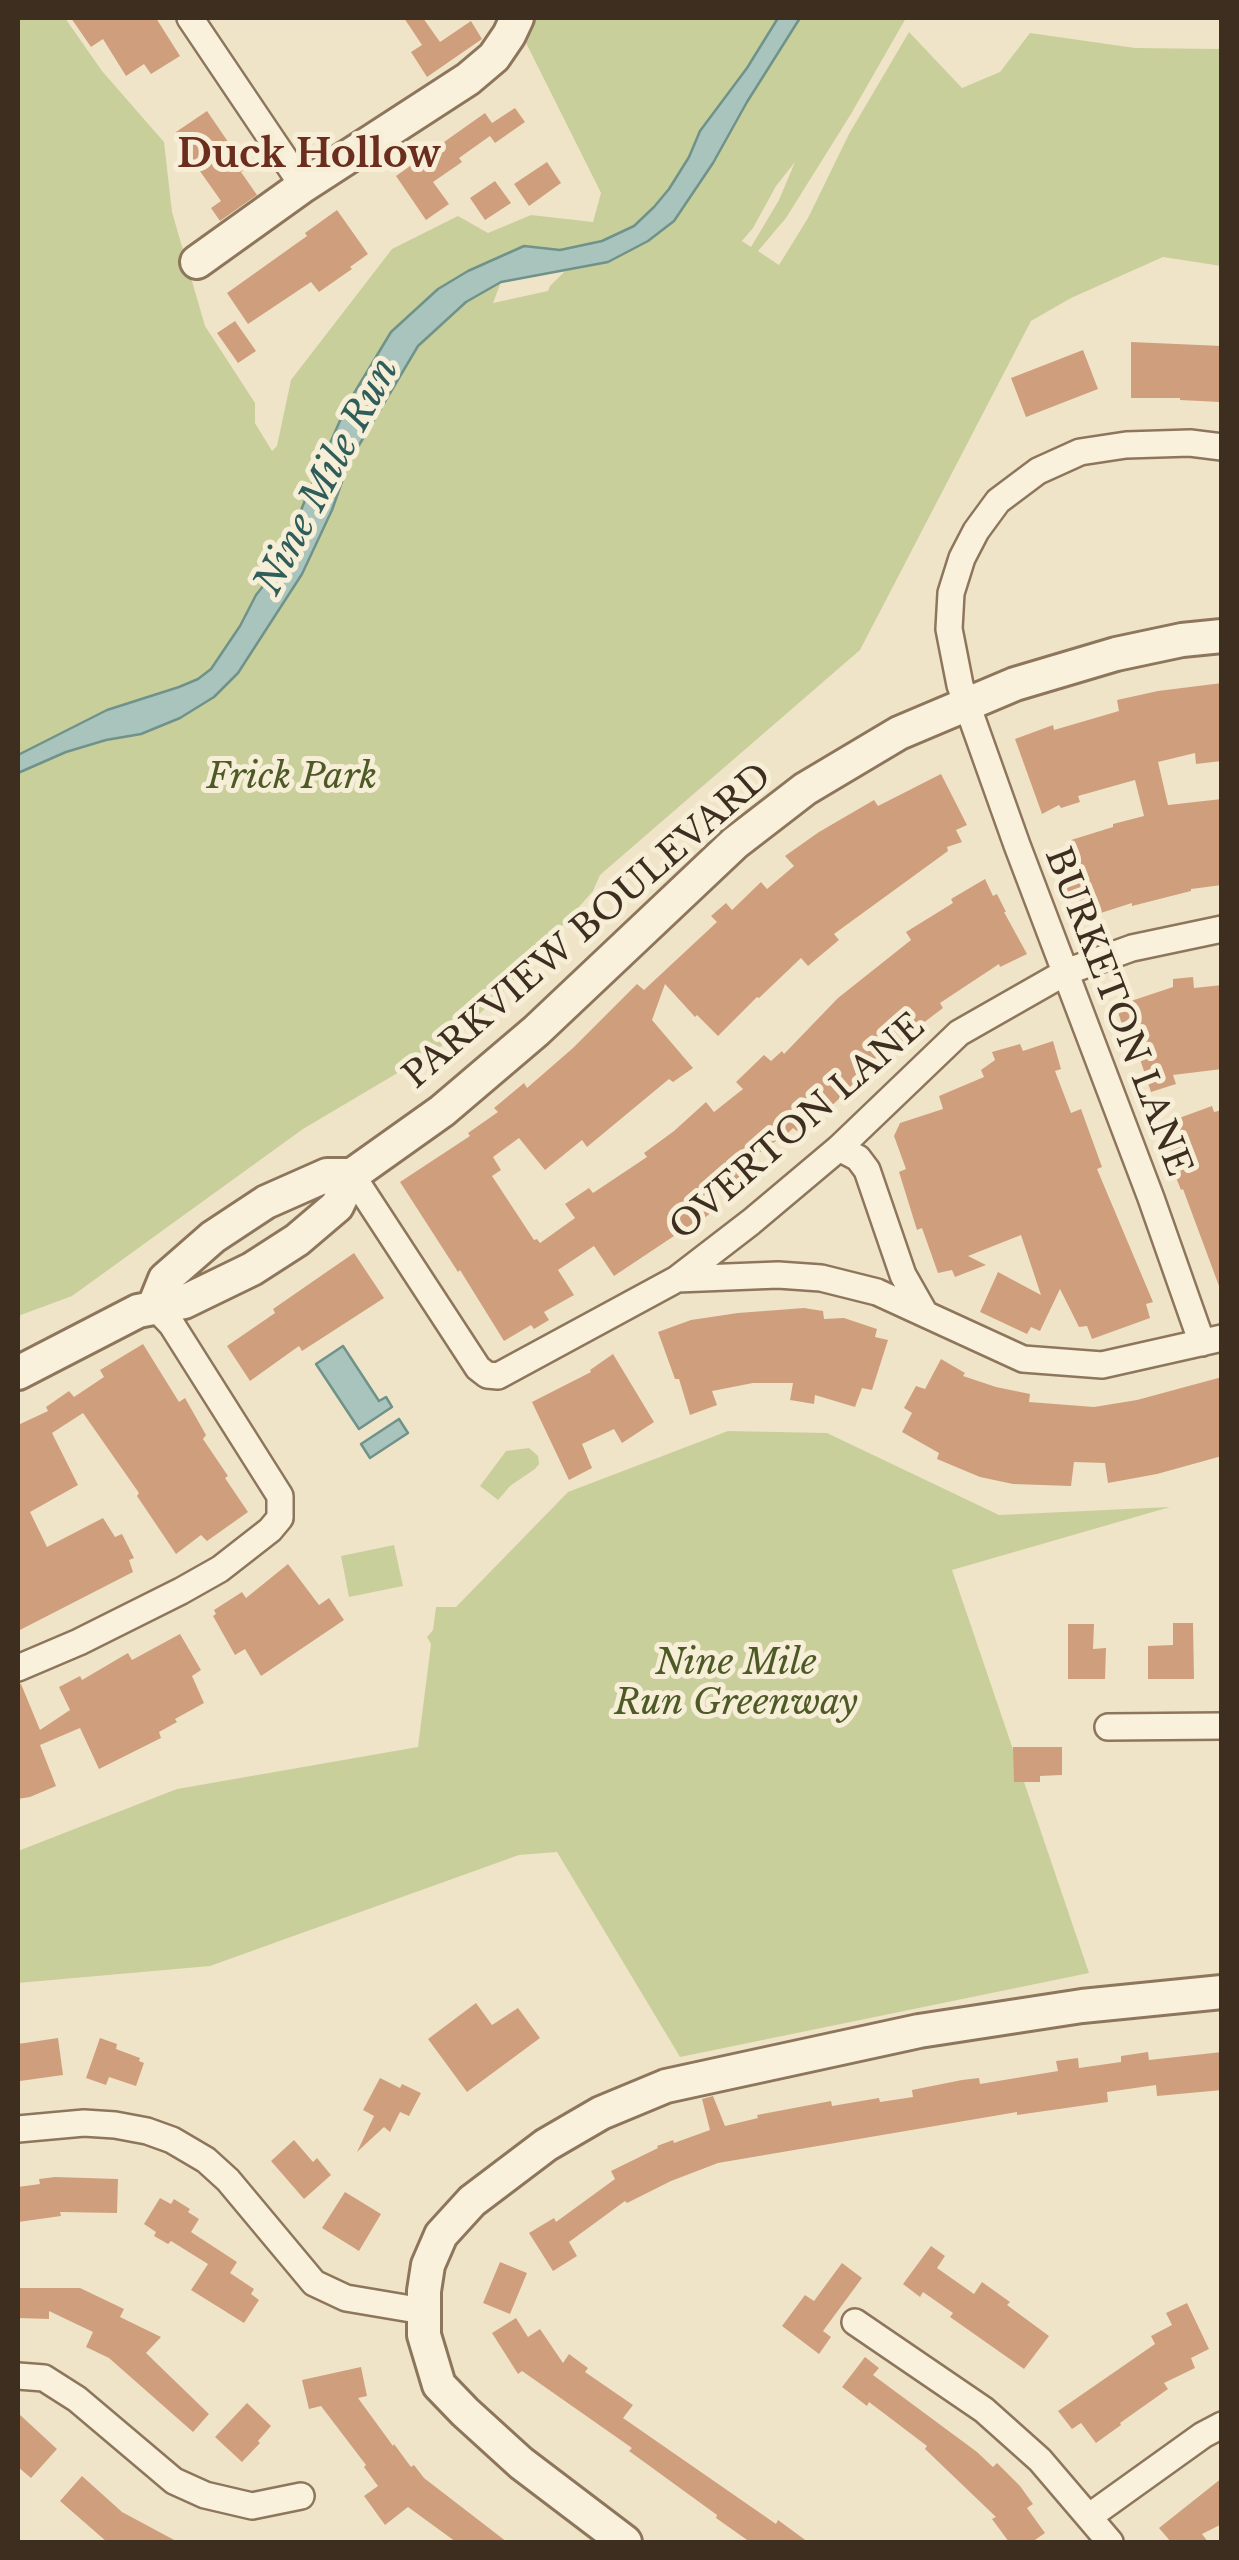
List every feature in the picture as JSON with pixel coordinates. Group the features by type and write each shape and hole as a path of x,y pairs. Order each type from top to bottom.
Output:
{"street":[{"path":"190,18 303,186"},
{"path":"197,262 303,186 468,79 494,57 517,18"},
{"name":"BURKETON LANE","path":"1212,1340 1017,846 960,686 948,629 952,593 962,558 976,531 998,501 1038,471 1080,452 1126,446 1222,446"},
{"name":"PARKVIEW BOULEVARD","path":"18,1374 138,1311 184,1302 252,1269 297,1240 337,1206 352,1175 442,1112 536,1031 734,843 806,790 899,733 1015,684 1116,654 1222,636"},
{"name":"OVERTON LANE","path":"352,1175 478,1368 487,1376 498,1376 678,1279 839,1148 959,1033 1066,972 1132,948 1222,929"},
{"path":"839,1148 858,1158 867,1170 903,1275 924,1312"},
{"name":"PARKVIEW BOULEVARD","path":"154,1306 165,1279 214,1237 266,1202 328,1175 352,1175"},
{"path":"678,1279 778,1275 821,1278 877,1292 1023,1359 1102,1365 1212,1340"},
{"path":"18,1668 182,1591 220,1568 280,1518 280,1496 172,1325 154,1306"},
{"path":"1108,1727 1222,1726"},
{"path":"625,2542 521,2463 439,2385 424,2335 428,2265 441,2235 472,2200 546,2145 601,2114 666,2086 919,2031 1082,2006 1222,1992"},
{"path":"18,2129 84,2123 115,2125 172,2140 206,2160 228,2180 314,2283 346,2298 423,2311"},
{"path":"855,2322 984,2410 1040,2460 1110,2542"},
{"path":"18,2376 44,2378 60,2388 174,2481 205,2495 252,2506 301,2496"},
{"path":"1090,2516 1203,2434 1222,2425"}],"green space":[{"name":"Frick Park","path":"18,18 65,18 102,71 164,142 172,212 205,326 255,403 255,423 272,451 277,446 291,380 392,249 458,216 488,233 531,215 593,222 601,193 523,37 533,18 778,18 700,131 669,189 634,226 602,241 560,250 523,246 438,289 392,332 347,405 307,495 376,417 418,346 466,302 501,282 493,303 548,291 565,271 608,262 674,221 800,18 906,18 786,218 758,251 779,265 909,32 962,88 1000,72 1030,33 1135,48 1221,49 1221,266 1163,257 1071,298 1031,321 860,650 600,875 593,891 500,996 438,1049 303,1129 72,1296 18,1316","holes":["795,162 779,200 751,247 742,241"]},
{"name":"Nine Mile Run Greenway","path":"728,1431 827,1433 999,1515 1170,1507 952,1570 1089,1973 680,2057 557,1852 519,1855 210,1966 18,1983 18,1851 177,1789 418,1747 431,1644 427,1637 433,1630 436,1607 456,1607 568,1492"},
{"path":"529,1448 538,1456 539,1464 498,1500 480,1486 506,1451"},
{"path":"394,1545 403,1586 349,1597 341,1556"}],"water":[{"name":"Nine Mile Run","path":"778,18 800,18 674,221 648,241 608,262 501,282 466,302 418,346 349,462 302,574 238,673 214,697 180,718 141,734 66,752 18,773 18,755 107,710 179,687 211,669 256,595 278,567 347,405 391,332 438,289 524,246 560,250 602,241 634,226 669,189 700,131"},
{"path":"343,1346 379,1401 386,1397 392,1407 359,1429 316,1364"},
{"path":"399,1419 408,1433 370,1458 361,1444"}],"building":[{"path":"71,18 156,18 180,56 151,74 144,64 126,76 103,39 91,47"},
{"path":"404,18 423,18 440,42 471,21 482,39 427,77 411,52 422,45"},
{"path":"515,108 525,122 495,143 490,136 433,182 449,204 426,220 396,176 485,113 492,123"},
{"path":"207,111 246,168 241,172 257,195 220,221 211,208 221,201 176,132"},
{"path":"547,162 561,183 529,206 514,184"},
{"path":"495,181 511,203 485,220 470,198"},
{"path":"337,210 368,254 319,292 311,282 248,324 227,293"},
{"path":"235,321 256,351 238,363 217,333"},
{"path":"1131,342 1222,346 1220,402 1131,398"},
{"path":"1083,350 1098,389 1026,417 1011,378"},
{"path":"1222,683 1222,761 1196,764 1195,753 1158,762 1168,805 1222,799 1222,885 1132,903 1085,918 1076,889 1068,892 1061,868 1079,863 1071,840 1144,816 1135,780 1078,796 1080,802 1061,808 1059,805 1042,814 1015,739 1053,725 1054,730 1119,711 1117,700"},
{"path":"941,774 967,825 956,830 962,842 947,847 948,851 834,934 839,940 808,966 801,958 718,1036 665,984 652,1020 693,1068 673,1082 669,1079 587,1147 582,1140 545,1170 519,1138 493,1157 501,1170 492,1176 534,1240 540,1243 575,1218 565,1204 589,1188 593,1193 647,1157 644,1153 706,1102 714,1112 743,1089 736,1082 764,1055 771,1061 782,1051 784,1054 838,998 911,940 906,932 985,879 993,896 997,894 1027,954 1000,967 999,964 940,1003 943,1008 895,1049 891,1044 801,1134 793,1128 778,1143 750,1159 755,1168 737,1183 731,1175 704,1195 711,1213 696,1224 614,1276 594,1246 558,1270 574,1295 544,1312 549,1320 534,1329 531,1325 504,1341 400,1182 470,1136 468,1133 498,1112 494,1108 524,1083 527,1088 637,984 644,990 717,922 711,916 726,903 732,910 761,882 767,889 794,866 785,856 874,800 878,806"},
{"path":"1193,977 1194,988 1222,985 1222,1069 1173,1075 1176,1084 1151,1092 1136,1047 1130,1049 1116,1006 1173,987 1173,979"},
{"path":"1053,1041 1061,1069 1055,1071 1071,1113 1081,1109 1102,1167 1097,1169 1153,1302 1146,1304 1150,1318 1092,1339 1087,1326 1079,1327 1060,1289 1040,1331 1031,1327 1027,1334 980,1312 998,1272 1041,1295 1021,1235 968,1256 986,1265 955,1277 952,1270 938,1273 922,1228 917,1230 899,1172 906,1169 894,1136 900,1123 943,1109 939,1096 984,1077 981,1070 995,1060 992,1052 1020,1044 1023,1051"},
{"path":"1212,1106 1214,1112 1222,1110 1219,1286 1171,1165 1175,1164 1160,1125"},
{"path":"354,1253 384,1298 302,1351 299,1346 250,1381 227,1346"},
{"path":"804,1308 823,1311 824,1319 844,1318 877,1329 875,1337 888,1340 872,1390 862,1388 855,1407 815,1395 814,1404 790,1400 793,1383 753,1383 712,1391 717,1405 690,1415 658,1332 691,1320"},
{"path":"143,1344 179,1402 185,1398 206,1435 203,1439 248,1512 207,1541 201,1535 176,1554 83,1413 52,1433 78,1485 30,1512 47,1547 103,1518 115,1537 122,1534 134,1558 129,1560 133,1572 18,1631 18,1425 48,1411 46,1407 69,1391 74,1397 104,1377 100,1370"},
{"path":"613,1354 654,1422 622,1443 614,1429 582,1444 592,1468 569,1480 532,1402 591,1372"},
{"path":"941,1359 965,1373 963,1376 1030,1394 1029,1402 1094,1407 1222,1377 1222,1456 1108,1483 1105,1463 1074,1462 1071,1486 1013,1484 980,1477 937,1459 939,1453 902,1432 912,1413 904,1408 916,1386 925,1389"},
{"path":"288,1564 319,1605 329,1598 344,1620 261,1676 245,1649 235,1655 213,1616 214,1610 242,1592 246,1598"},
{"path":"1173,1623 1193,1623 1194,1679 1148,1679 1148,1646 1173,1645"},
{"path":"1068,1624 1094,1624 1093,1649 1106,1648 1105,1679 1068,1679"},
{"path":"180,1634 201,1670 192,1676 204,1703 159,1732 161,1738 99,1769 80,1728 40,1745 56,1786 18,1799 18,1684 40,1730 70,1710 59,1687 80,1676 82,1680 128,1653 132,1660"},
{"path":"1013,1747 1062,1747 1062,1775 1040,1776 1040,1782 1014,1782"},
{"path":"476,2003 492,2025 518,2008 540,2038 467,2092 428,2039"},
{"path":"58,2038 63,2075 20,2081 18,2044"},
{"path":"100,2038 117,2044 116,2049 144,2063 136,2086 109,2077 106,2085 86,2078"},
{"path":"1148,2052 1149,2060 1222,2052 1222,2090 1157,2096 1156,2085 1107,2092 1108,2102 1017,2112 718,2163 625,2201 569,2242 577,2256 553,2271 529,2233 554,2218 556,2222 615,2179 611,2171 657,2146 710,2130 702,2099 713,2096 725,2126 758,2118 757,2115 831,2101 832,2106 879,2098 880,2102 913,2097 912,2090 962,2080 979,2078 980,2084 1058,2071 1056,2061 1078,2058 1079,2068 1121,2062 1121,2056"},
{"path":"380,2078 421,2093 409,2116 400,2112 390,2132 384,2127 357,2152 374,2116 363,2110"},
{"path":"294,2140 331,2175 304,2199 271,2161"},
{"path":"55,2177 118,2179 117,2213 60,2212 61,2216 18,2222 18,2187"},
{"path":"345,2192 381,2214 359,2251 322,2228"},
{"path":"160,2198 171,2204 174,2199 190,2209 188,2212 199,2219 191,2232 237,2262 230,2273 254,2289 251,2294 259,2300 244,2323 191,2290 208,2264 171,2241 168,2244 154,2236 156,2232 144,2224"},
{"path":"931,2246 945,2256 937,2268 974,2294 982,2282 1049,2336 1024,2369 950,2317 953,2313 923,2292 920,2297 903,2284"},
{"path":"500,2262 527,2273 510,2314 483,2303"},
{"path":"842,2263 862,2278 823,2331 831,2337 819,2354 782,2326 805,2295 814,2301"},
{"path":"18,2288 80,2288 124,2309 120,2317 161,2337 146,2353 209,2414 193,2432 109,2358 86,2347 93,2332 49,2311 49,2319 18,2318"},
{"path":"1187,2303 1209,2349 1191,2358 1195,2368 1164,2383 1168,2389 1096,2443 1081,2423 1072,2429 1058,2411 1155,2344 1151,2336 1172,2325 1166,2313"},
{"path":"516,2318 528,2337 540,2329 563,2363 569,2354 588,2368 585,2372 633,2405 623,2418 808,2542 750,2542 629,2451 632,2448 522,2371 518,2374 492,2333"},
{"path":"865,2357 879,2368 873,2375 993,2467 997,2463 1033,2504 1027,2508 1045,2533 1032,2542 1009,2542 992,2519 996,2517 925,2449 927,2446 869,2402 867,2406 842,2387"},
{"path":"361,2367 367,2396 358,2398 393,2446 424,2478 507,2542 456,2542 408,2507 385,2525 364,2496 378,2486 366,2465 321,2406 309,2409 302,2380"},
{"path":"247,2403 271,2426 242,2462 215,2437"},
{"path":"18,2413 57,2449 31,2478 18,2467"},
{"path":"82,2476 122,2512 178,2542 107,2542 60,2501"},
{"path":"1222,2478 1222,2524 1202,2534 1208,2542 1171,2542 1159,2528"}],"district":[{"name":"Duck Hollow","path":"309,156"}]}
